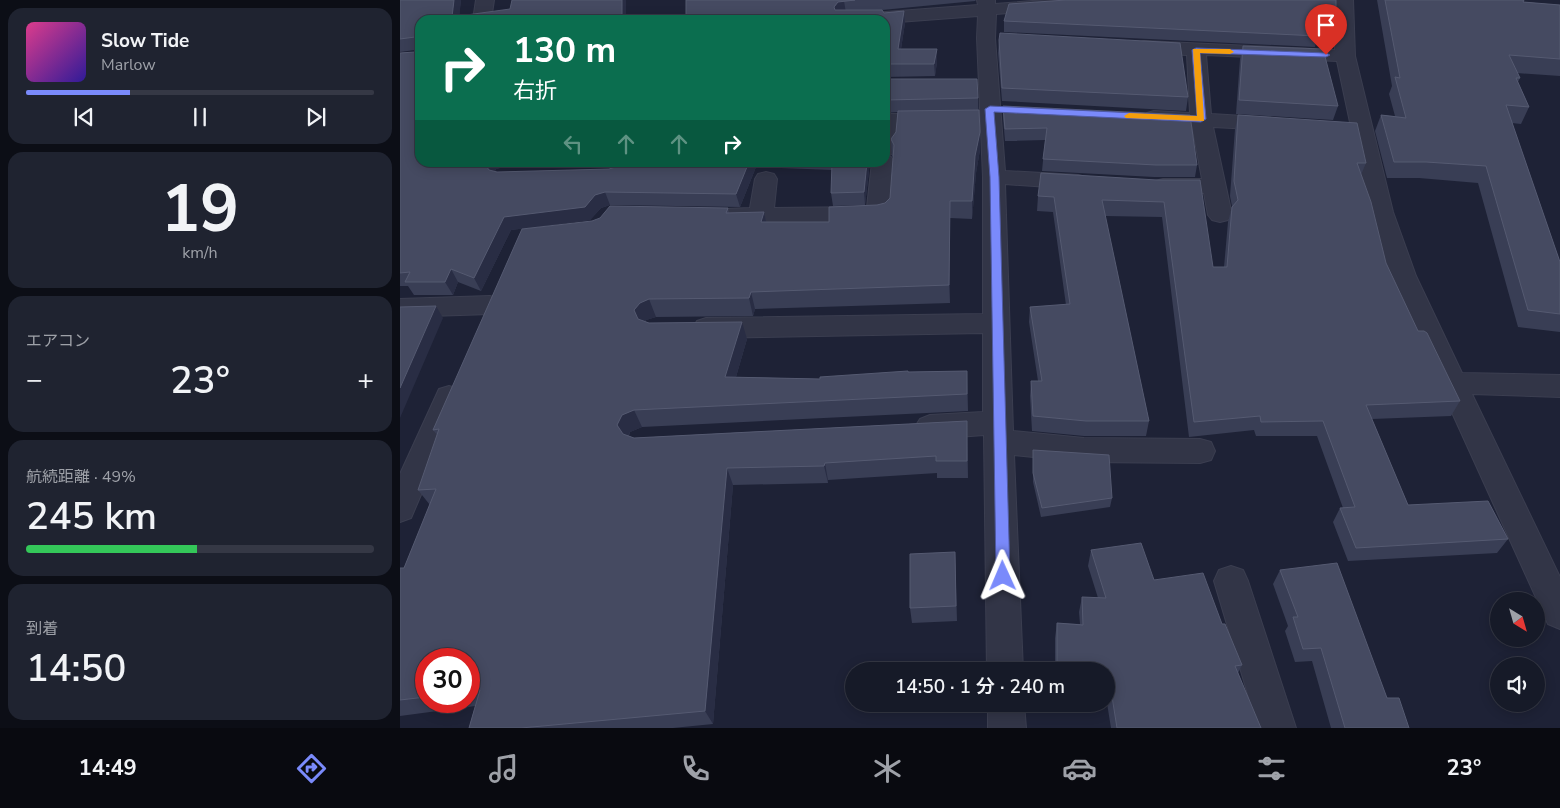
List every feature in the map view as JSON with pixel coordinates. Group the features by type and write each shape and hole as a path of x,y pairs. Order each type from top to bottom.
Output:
{"street":[{"path":"483,15 485,0"},
{"path":"890,15 987,5 1117,0"},
{"path":"1344,0 1345,56 1353,130 1403,276 1560,613"},
{"path":"987,5 995,39 982,106 994,177 1005,662"},
{"path":"1129,46 1345,56"},
{"path":"1196,50 1201,119 1220,215"},
{"path":"890,120 982,106"},
{"path":"1134,116 1296,126"},
{"path":"704,216 878,214 883,167"},
{"path":"994,177 1098,183"},
{"path":"761,216 766,179"},
{"path":"1145,186 1214,186"},
{"path":"478,331 501,280"},
{"path":"400,308 490,305"},
{"path":"685,329 997,323"},
{"path":"400,509 412,453 459,375"},
{"path":"1453,383 1560,386"},
{"path":"899,428 999,433 1084,450 1200,451"},
{"path":"1231,581 1277,728"},
{"path":"1006,712 1007,728"}],"building":[{"path":"400,0 454,0 452,15 415,15 415,37 400,39"},
{"path":"512,0 622,0 622,15 466,15 510,9"},
{"path":"686,0 855,0 838,2 834,7 835,10 882,10 884,13 904,11 898,49 937,49 934,64 890,64 890,15 686,15"},
{"path":"1066,0 1336,0 1336,17 1313,16 1318,36 1004,21 1009,4"},
{"path":"1385,0 1524,0 1523,2 1560,5 1560,59 1509,55 1520,78 1516,78 1529,107 1506,105 1560,262 1560,314 1528,310 1486,166 1394,162 1381,115 1406,118 1395,77 1400,78"},
{"path":"1000,33 1180,43 1188,97 1002,88"},
{"path":"1243,46 1323,49 1338,106 1239,100"},
{"path":"415,52 415,167 487,167 489,170 497,172 609,169 616,167 747,167 736,194 605,192 595,195 585,207 504,217 474,278 451,269 445,282 405,282 410,272 400,273 400,53"},
{"path":"890,79 977,79 978,98 890,100"},
{"path":"1003,106 1190,115 1197,165 1156,165 1043,159 1047,128 1005,129"},
{"path":"979,110 980,132 975,156 972,201 950,201 949,285 751,292 749,298 649,299 640,303 634,310 638,319 649,323 742,322 725,377 820,379 820,377 908,371 967,371 967,394 634,410 622,415 617,425 623,434 634,438 967,421 967,461 936,461 936,456 825,463 824,466 727,468 705,711 521,728 469,728 473,713 480,713 480,648 415,648 415,698 400,700 400,568 404,568 436,489 418,490 439,429 433,430 522,229 592,221 600,218 610,206 728,208 726,213 764,212 761,222 829,222 829,207 877,205 885,203 890,198 894,145 891,139 896,132 898,111"},
{"path":"1238,115 1357,123 1366,163 1357,163 1371,202 1386,263 1418,331 1427,333 1460,401 1366,405 1408,505 1488,501 1508,539 1356,548 1340,508 1355,507 1323,421 1261,422 1260,416 1194,422 1164,202 1102,200 1149,421 1086,421 1033,416 1031,381 1042,381 1030,307 1070,304 1054,197 1038,196 1041,173 1157,180 1200,180 1213,267 1227,267 1232,207 1238,200 1234,181"},
{"path":"832,167 866,167 864,192 831,193"},
{"path":"436,306 400,388 400,307"},
{"path":"1033,450 1109,455 1112,498 1042,508 1033,473"},
{"path":"1141,543 1154,580 1203,573 1222,624 1225,624 1242,665 1235,666 1261,728 1117,728 1114,712 1115,662 1057,662 1057,623 1083,625 1082,597 1106,598 1091,550"},
{"path":"955,552 956,606 910,608 910,554"},
{"path":"1337,563 1387,698 1399,698 1409,728 1345,728 1321,648 1303,649 1293,617 1298,617 1280,570"}],"slow traffic":[{"path":"1129,116 1201,119 1196,50 1230,52"}],"route":[{"path":"1003,576 998,424 994,177 990,109 1201,119 1196,50 1326,55"}]}
